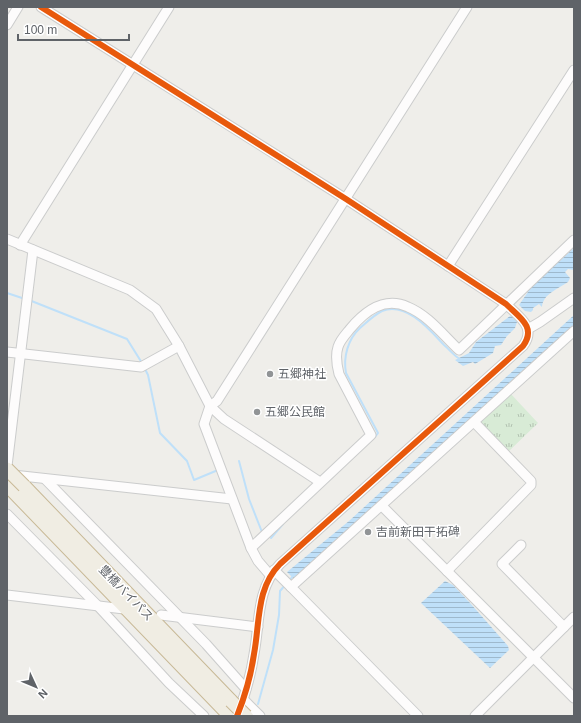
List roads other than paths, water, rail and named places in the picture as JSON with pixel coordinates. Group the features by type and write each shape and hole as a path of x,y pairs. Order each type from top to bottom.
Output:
{"highway":[{"name":"豊橋バイパス","path":"7,469 15,488 232,706 246,716"}],"street":[{"path":"7,25 18,7"},
{"path":"41,7 346,199 506,304 522,320 528,329 528,339 523,346 272,572 264,588 254,654 246,689 232,706"},
{"path":"20,245 170,7"},
{"path":"418,716 288,584 258,561 251,548 204,424 210,406 217,401 467,7"},
{"path":"448,266 574,70"},
{"path":"7,239 138,295 156,309 179,346 210,406 224,419 320,482"},
{"path":"251,548 371,435 339,374 337,366 338,347 347,333 362,316 382,304 396,303 407,306 425,318 459,350 574,240"},
{"path":"7,466 8,444 22,354 33,250"},
{"path":"528,329 574,298"},
{"path":"288,584 382,506 574,331"},
{"path":"7,352 143,366 179,346"},
{"path":"447,571 531,485 531,480 474,422"},
{"path":"7,474 232,499"},
{"path":"44,479 179,617 246,689"},
{"path":"382,506 574,698"},
{"path":"7,514 98,606 169,683 204,716"},
{"path":"521,545 502,564 564,627"},
{"path":"7,596 124,609"},
{"path":"161,615 258,627"},
{"path":"475,716 574,617"},
{"path":"232,706 237,716"},
{"path":"232,706 260,716"}],"water":[{"path":"574,248 574,270 568,269 565,272 570,278 568,282 548,295 543,302 542,307 539,304 533,308 531,312 525,311 519,305 532,286"},
{"path":"574,315 574,325 294,579 287,572 349,521"},
{"path":"510,316 513,316 517,322 515,328 501,345 495,346 493,353 475,364 473,362 463,366 455,360 469,353 476,342"},
{"path":"445,581 453,585 508,646 509,650 490,668 421,603"}],"waterway":[{"path":"7,293 25,299"},
{"path":"29,300 127,339 142,363"},
{"path":"375,437 378,433 346,373 345,367 347,349 352,337 360,328 382,311 391,309 400,310 408,313 425,325 460,359"},
{"path":"145,369 148,375 160,433 187,461 194,480 218,470"},
{"path":"239,461 249,499 262,532"},
{"path":"271,538 283,524"},
{"path":"289,581 292,577"},
{"path":"258,704 273,650 279,615 280,591 286,584"}],"place":[{"name":"五郷神社","path":"270,374"},
{"name":"五郷公民館","path":"257,412"},
{"name":"吉前新田干拓碑","path":"368,532"}]}
